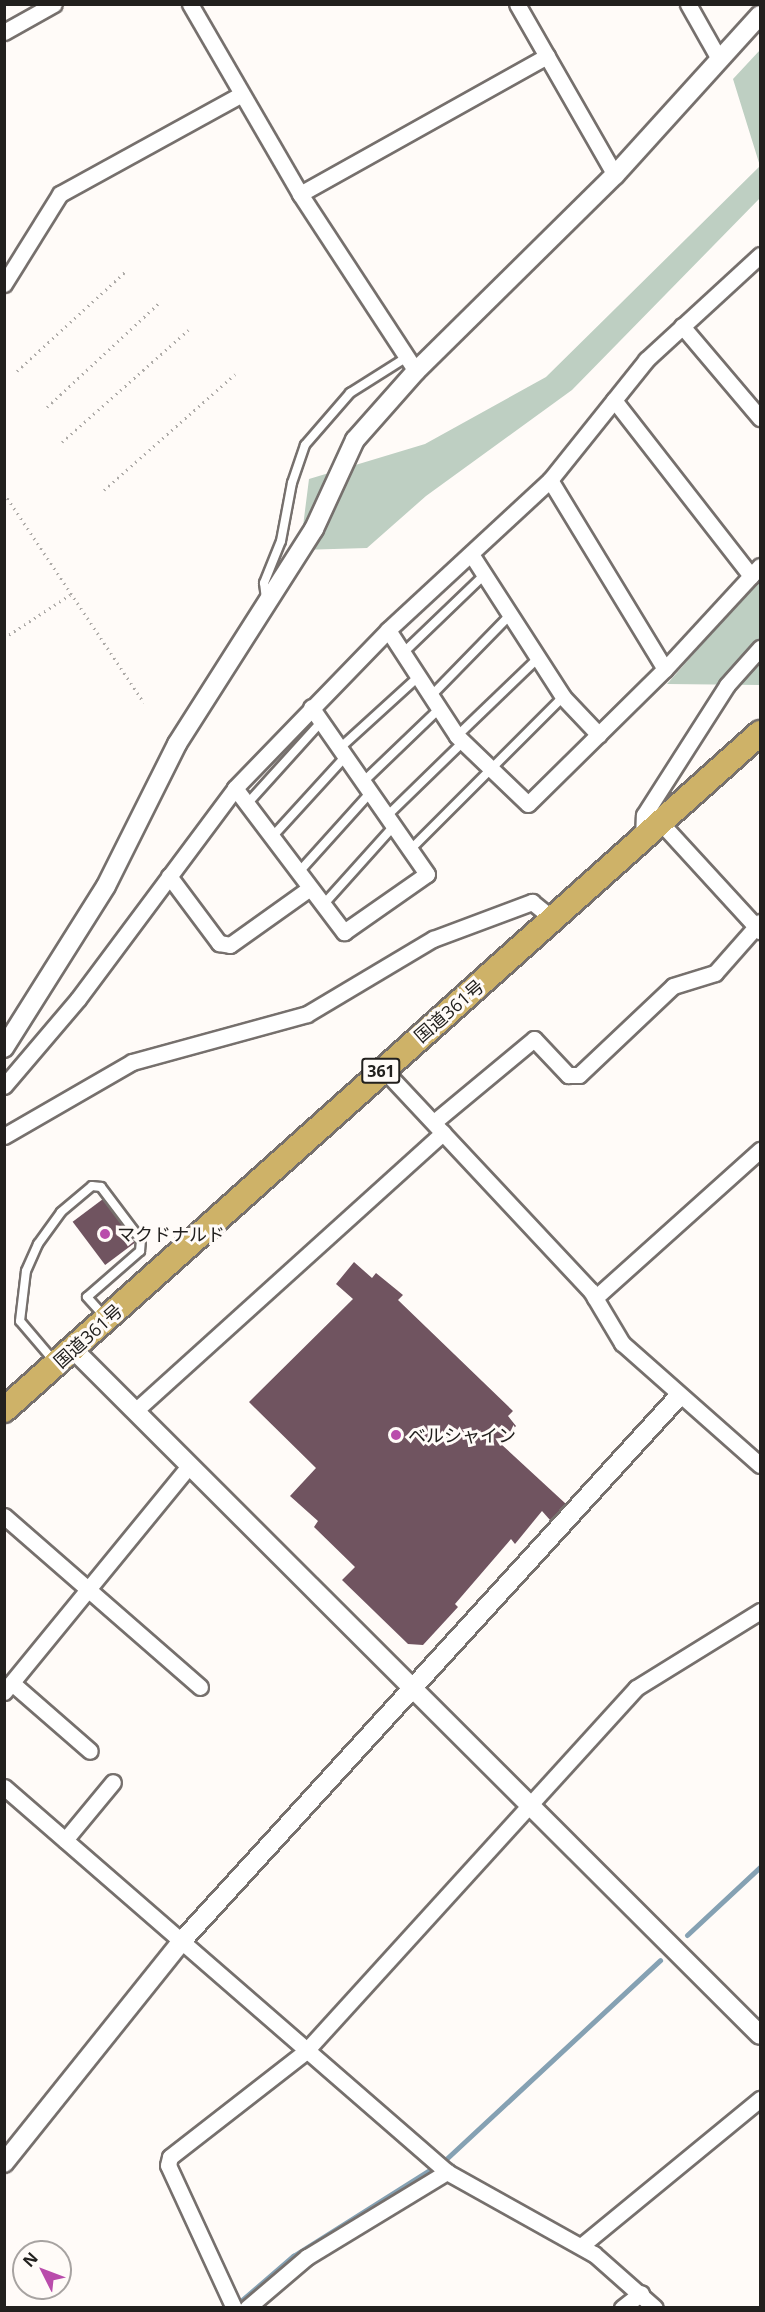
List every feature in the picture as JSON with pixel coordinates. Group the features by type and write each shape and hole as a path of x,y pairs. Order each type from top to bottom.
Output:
{"highway":[{"name":"国道361号","path":"4,1410 760,733"}],"street":[{"path":"4,32 54,4"},
{"path":"190,4 240,95 300,194 412,364"},
{"path":"518,4 615,175"},
{"path":"688,4 719,59"},
{"path":"4,1048 106,886 177,744 314,529 355,440 412,364 615,175 760,15"},
{"path":"300,194 547,56"},
{"path":"4,284 60,194 240,95"},
{"path":"4,1086 78,999 235,788 388,630 550,480 646,360 760,255"},
{"path":"682,326 760,417"},
{"path":"388,630 404,653 417,678 460,739 528,804 665,669 756,571 614,400"},
{"path":"550,480 665,669"},
{"path":"471,554 483,576 563,697 599,735"},
{"path":"643,840 644,815 727,685 760,648"},
{"path":"235,788 344,932 427,874 412,848 311,707"},
{"path":"135,1411 534,1039 568,1075 579,1075 673,986 715,973 759,926 661,823"},
{"path":"169,876 219,943 230,945 310,888"},
{"path":"4,1136 132,1062 307,1014 433,939 532,902 553,919"},
{"path":"384,1069 595,1298 622,1343 760,1465"},
{"path":"595,1298 760,1150"},
{"path":"65,1357 135,1411 760,2035"},
{"path":"4,2163 181,1942 680,1396"},
{"path":"90,1752 8,1687 189,1466"},
{"path":"4,1516 200,1687"},
{"path":"440,2167 238,2306 168,2165 170,2157 305,2052 636,1688 760,1611"},
{"path":"65,1840 113,1782"},
{"path":"4,1786 305,2052 440,2167 581,2247 641,2293 655,2307"},
{"path":"581,2247 760,2099"},
{"path":"622,2307 641,2293"}],"lane":[{"path":"267,606 264,583 281,541 292,483 305,445 350,393 412,364"},
{"path":"404,653 483,576"},
{"path":"298,873 434,703 509,616"},
{"path":"322,904 460,739 537,659"},
{"path":"271,838 343,752 417,678"},
{"path":"412,848 563,697"},
{"path":"247,804 321,722"},
{"path":"65,1357 20,1321 26,1271 38,1244 61,1212 93,1186 101,1187 141,1240 140,1251 87,1297 107,1320"}],"path":[{"path":"17,371 125,272"},
{"path":"47,407 159,303"},
{"path":"62,442 188,330"},
{"path":"104,490 235,374"},
{"path":"4,492 70,596 144,703"},
{"path":"4,638 70,596"}],"green space":[{"path":"760,50 760,166 733,79"},
{"path":"760,166 760,198 572,390 426,496 367,548 300,550 309,479 425,444 546,377"},
{"path":"760,579 760,685 667,684"}],"building":[{"name":"マクドナルド","path":"103,1199 135,1242 105,1265 73,1222"},
{"name":"ベルシャイン","path":"354,1262 372,1278 376,1273 403,1295 398,1300 513,1411 508,1416 516,1426 501,1444 566,1504 550,1520 542,1511 515,1544 511,1539 455,1604 458,1607 423,1645 408,1644 342,1580 355,1567 314,1527 318,1521 290,1496 316,1468 249,1402 353,1299 336,1284"}],"waterway":[{"path":"687,1935 760,1867"},
{"path":"235,2306 293,2256 444,2161 660,1960"}],"place":[{"name":"マクドナルド","path":"105,1234"},
{"name":"ベルシャイン","path":"396,1435"}]}
